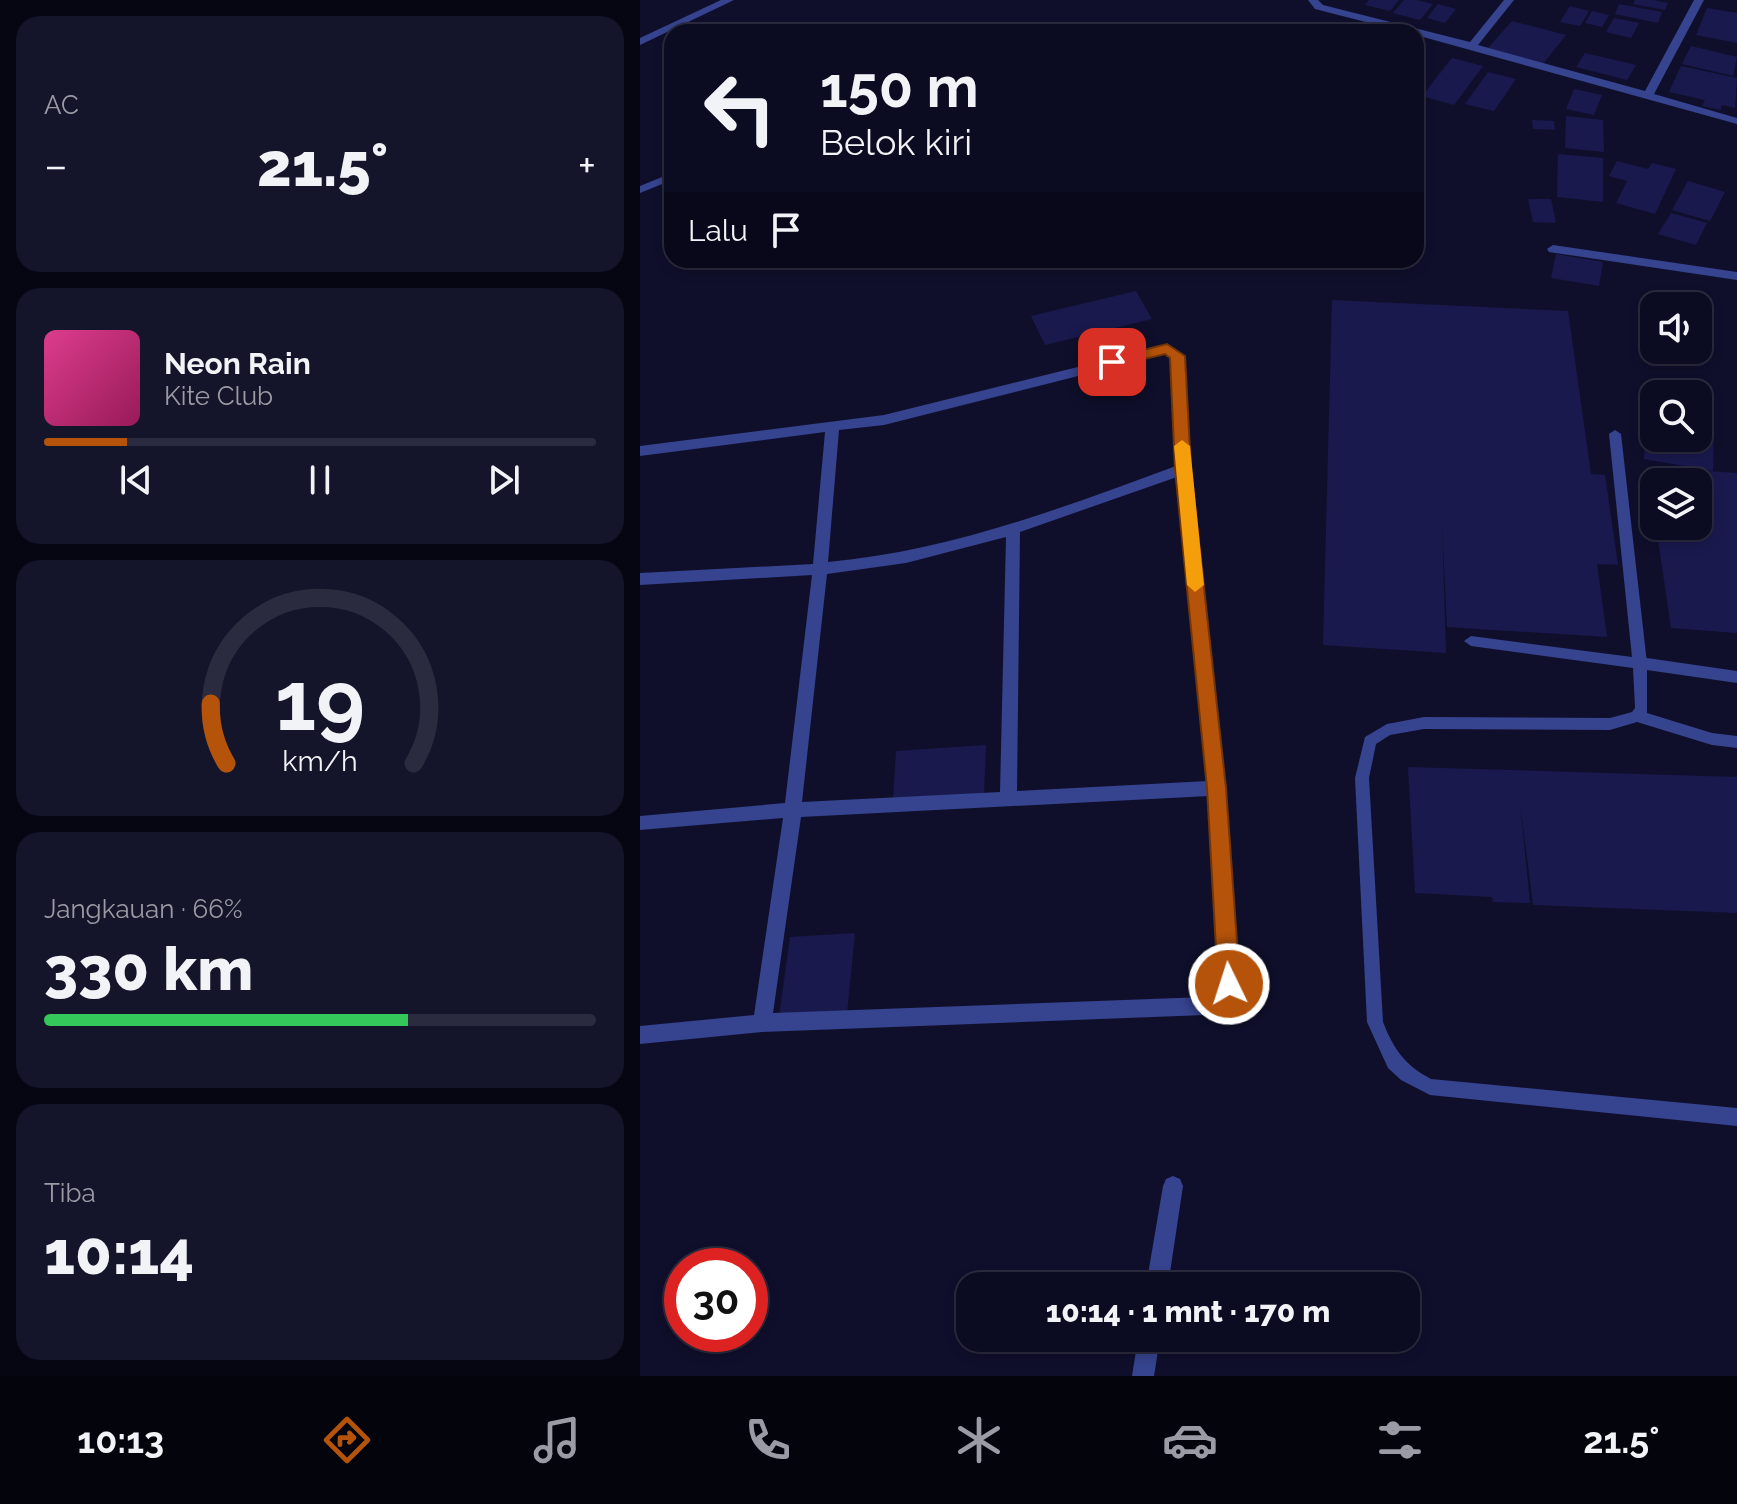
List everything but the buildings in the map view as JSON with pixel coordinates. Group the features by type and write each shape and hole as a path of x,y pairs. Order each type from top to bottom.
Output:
{"street":[{"path":"678,24 729,0"},
{"path":"1313,0 1319,7 1386,24"},
{"path":"1472,46 1509,0"},
{"path":"1648,95 1699,0"},
{"path":"640,42 664,31"},
{"path":"1424,34 1737,121"},
{"path":"640,190 664,180"},
{"path":"1553,249 1737,276"},
{"path":"640,451 832,428 942,406 1167,349 1178,356 1183,469 1217,788 1229,984 1222,1001 1205,1006 762,1023 640,1035"},
{"path":"762,1023 793,810 832,428"},
{"path":"640,579 820,569 905,557 1013,531 1183,469"},
{"path":"1008,797 1013,531"},
{"path":"1640,663 1737,677"},
{"path":"640,823 793,810 1217,788"},
{"path":"1159,1272 1173,1186"},
{"path":"1143,1376 1147,1352"}],"lane":[{"path":"1615,434 1640,663 1642,710 1637,716"},
{"path":"1471,641 1640,663"},
{"path":"1737,742 1712,739 1637,716 1610,724 1424,723 1387,730 1370,741 1362,778 1375,1022 1388,1057 1400,1072 1430,1087 1737,1117"}],"slow traffic":[{"path":"1182,446 1195,585"}],"route":[{"path":"1112,362 1167,349 1175,351 1178,356 1183,469 1217,788 1229,984"}]}
